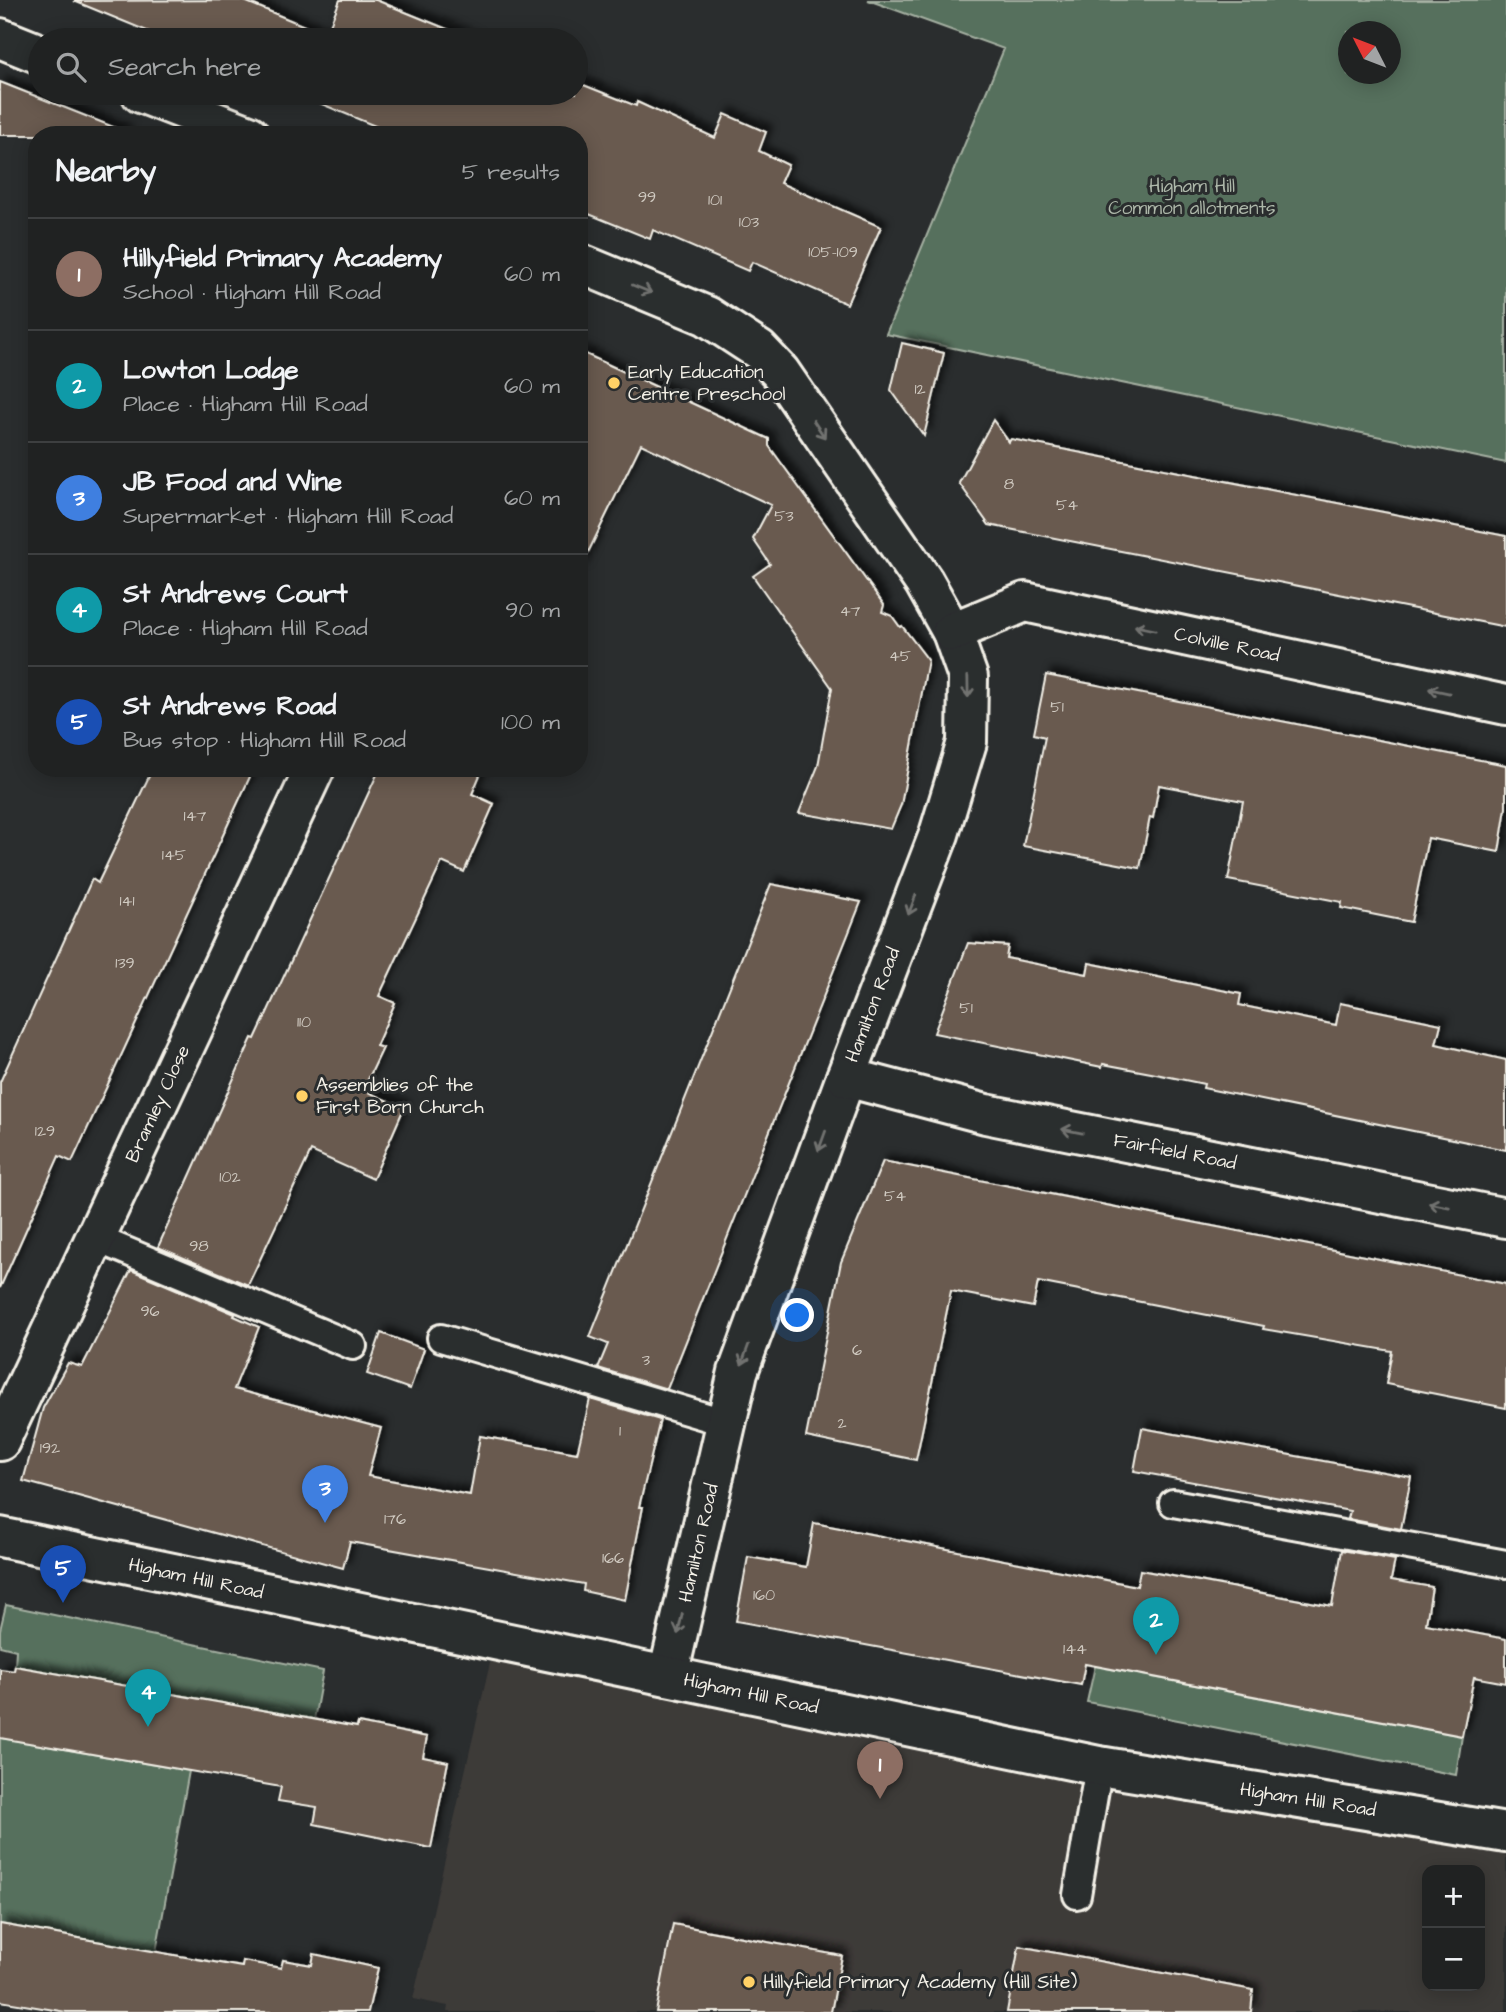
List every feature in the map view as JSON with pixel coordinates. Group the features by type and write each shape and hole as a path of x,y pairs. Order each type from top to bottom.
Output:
{"street":[{"path":"0,38 28,49"},
{"path":"172,105 226,126"},
{"name":"Hamilton Road","path":"588,268 707,316 760,350 780,372 924,582 951,632 968,677 967,742 939,835 846,1077 738,1373 668,1676"},
{"name":"Colville Road","path":"951,632 1025,602 1506,705"},
{"name":"Bramley Close","path":"0,1441 311,777"},
{"name":"Fairfield Road","path":"846,1077 986,1114 1506,1218"},
{"name":"Higham Hill Road","path":"0,1537 1099,1766 1505,1827"}],"lane":[{"path":"95,1238 353,1346"},
{"path":"441,1338 727,1423"},
{"path":"1173,1503 1506,1564"},
{"path":"1077,1895 1099,1766"}],"shaded area":[{"path":"495,1641 1506,1833 1506,2012 447,2012 448,2006 413,1999"}],"green space":[{"name":"Higham Hill Common allotments","path":"868,0 1506,0 1506,463 886,334 1004,49"},
{"path":"6,1605 323,1671 305,1769 15,1666 16,1650 0,1646 0,1630"},
{"path":"1095,1666 1462,1736 1456,1775 1087,1702"},
{"path":"0,1738 189,1771 156,1952 0,1924"}],"building":[{"path":"242,0 309,28 140,28 74,1"},
{"path":"340,0 376,0 445,28 329,28"},
{"path":"0,82 28,93 28,105 58,105 111,126 28,126 28,135 0,135"},
{"path":"588,87 636,106 637,102 715,138 725,114 766,132 759,151 788,165 780,183 881,227 847,304 752,262 748,271 653,230 650,239 588,214 588,126 375,126 324,105 588,105"},
{"path":"902,343 944,353 924,436 891,390"},
{"path":"588,355 769,439 769,446 884,605 882,612 892,616 900,627 902,626 928,660 901,805 891,829 799,813 818,766 832,688 753,576 770,564 753,539 771,505 641,444 588,553"},
{"path":"993,420 1009,442 1011,439 1506,536 1506,627 989,525 959,483"},
{"path":"1046,675 1506,765 1506,808 1499,852 1428,838 1411,922 1341,908 1342,902 1228,880 1243,801 1159,785 1140,868 1023,846 1045,737 1034,734"},
{"path":"149,777 250,777 72,1162 59,1156 0,1288 0,1082 92,879 98,883"},
{"path":"376,777 479,777 472,794 494,804 464,872 442,862 379,996 395,1003 376,1046 383,1048 363,1090 404,1108 373,1179 311,1151 248,1285 158,1247 252,1038 255,1039"},
{"path":"771,884 861,902 667,1389 598,1368 608,1344 590,1337"},
{"path":"968,943 1008,946 1006,958 1087,974 1089,963 1241,994 1239,1005 1336,1025 1340,1003 1441,1024 1436,1044 1506,1060 1506,1150 1203,1088 1204,1084 1151,1073 1103,1064 1102,1067 934,1033"},
{"path":"883,1161 1506,1284 1506,1408 1386,1384 1392,1351 1263,1329 1264,1326 1038,1282 1033,1307 951,1291 916,1460 806,1437 841,1262"},
{"path":"131,1270 235,1314 234,1316 259,1327 234,1389 381,1428 368,1476 470,1495 480,1436 577,1453 590,1399 660,1420 639,1507 643,1507 625,1600 583,1591 584,1584 350,1542 343,1568 23,1481 43,1408 68,1363 82,1367"},
{"path":"381,1333 424,1349 410,1389 367,1374"},
{"path":"1142,1428 1411,1477 1401,1529 1348,1519 1350,1511 1134,1471"},
{"path":"814,1523 1137,1586 1140,1570 1332,1606 1342,1550 1395,1560 1391,1580 1432,1587 1426,1624 1506,1639 1506,1683 1474,1677 1462,1736 1085,1664 1081,1685 736,1621 748,1557 806,1567"},
{"path":"15,1666 427,1737 423,1757 448,1762 431,1848 314,1824 317,1807 278,1801 281,1787 0,1738 0,1669 14,1671"},
{"path":"0,1924 242,1967 243,1961 281,1968 283,1960 312,1965 314,1954 378,1968 368,2012 66,2012 0,2001"},
{"name":"Hillyfield Primary Academy (Hill Site)","path":"673,1924 842,1956 831,2012 656,2012"},
{"name":"Hillyfield Primary Academy (Hill Site)","path":"1019,1946 1253,1990 1251,2012 1007,2012"}],"place":[{"name":"Early Education Centre Preschool","path":"614,383"},
{"name":"Assemblies of the First Born Church","path":"302,1096"},
{"name":"JB Food and Wine","path":"325,1523"},
{"name":"St Andrews Road","path":"63,1603"},
{"name":"Lowton Lodge","path":"1156,1655"},
{"name":"St Andrews Court","path":"148,1727"},
{"name":"Hillyfield Primary Academy","path":"880,1799"},
{"name":"Hillyfield Primary Academy (Hill Site)","path":"749,1982"}]}
